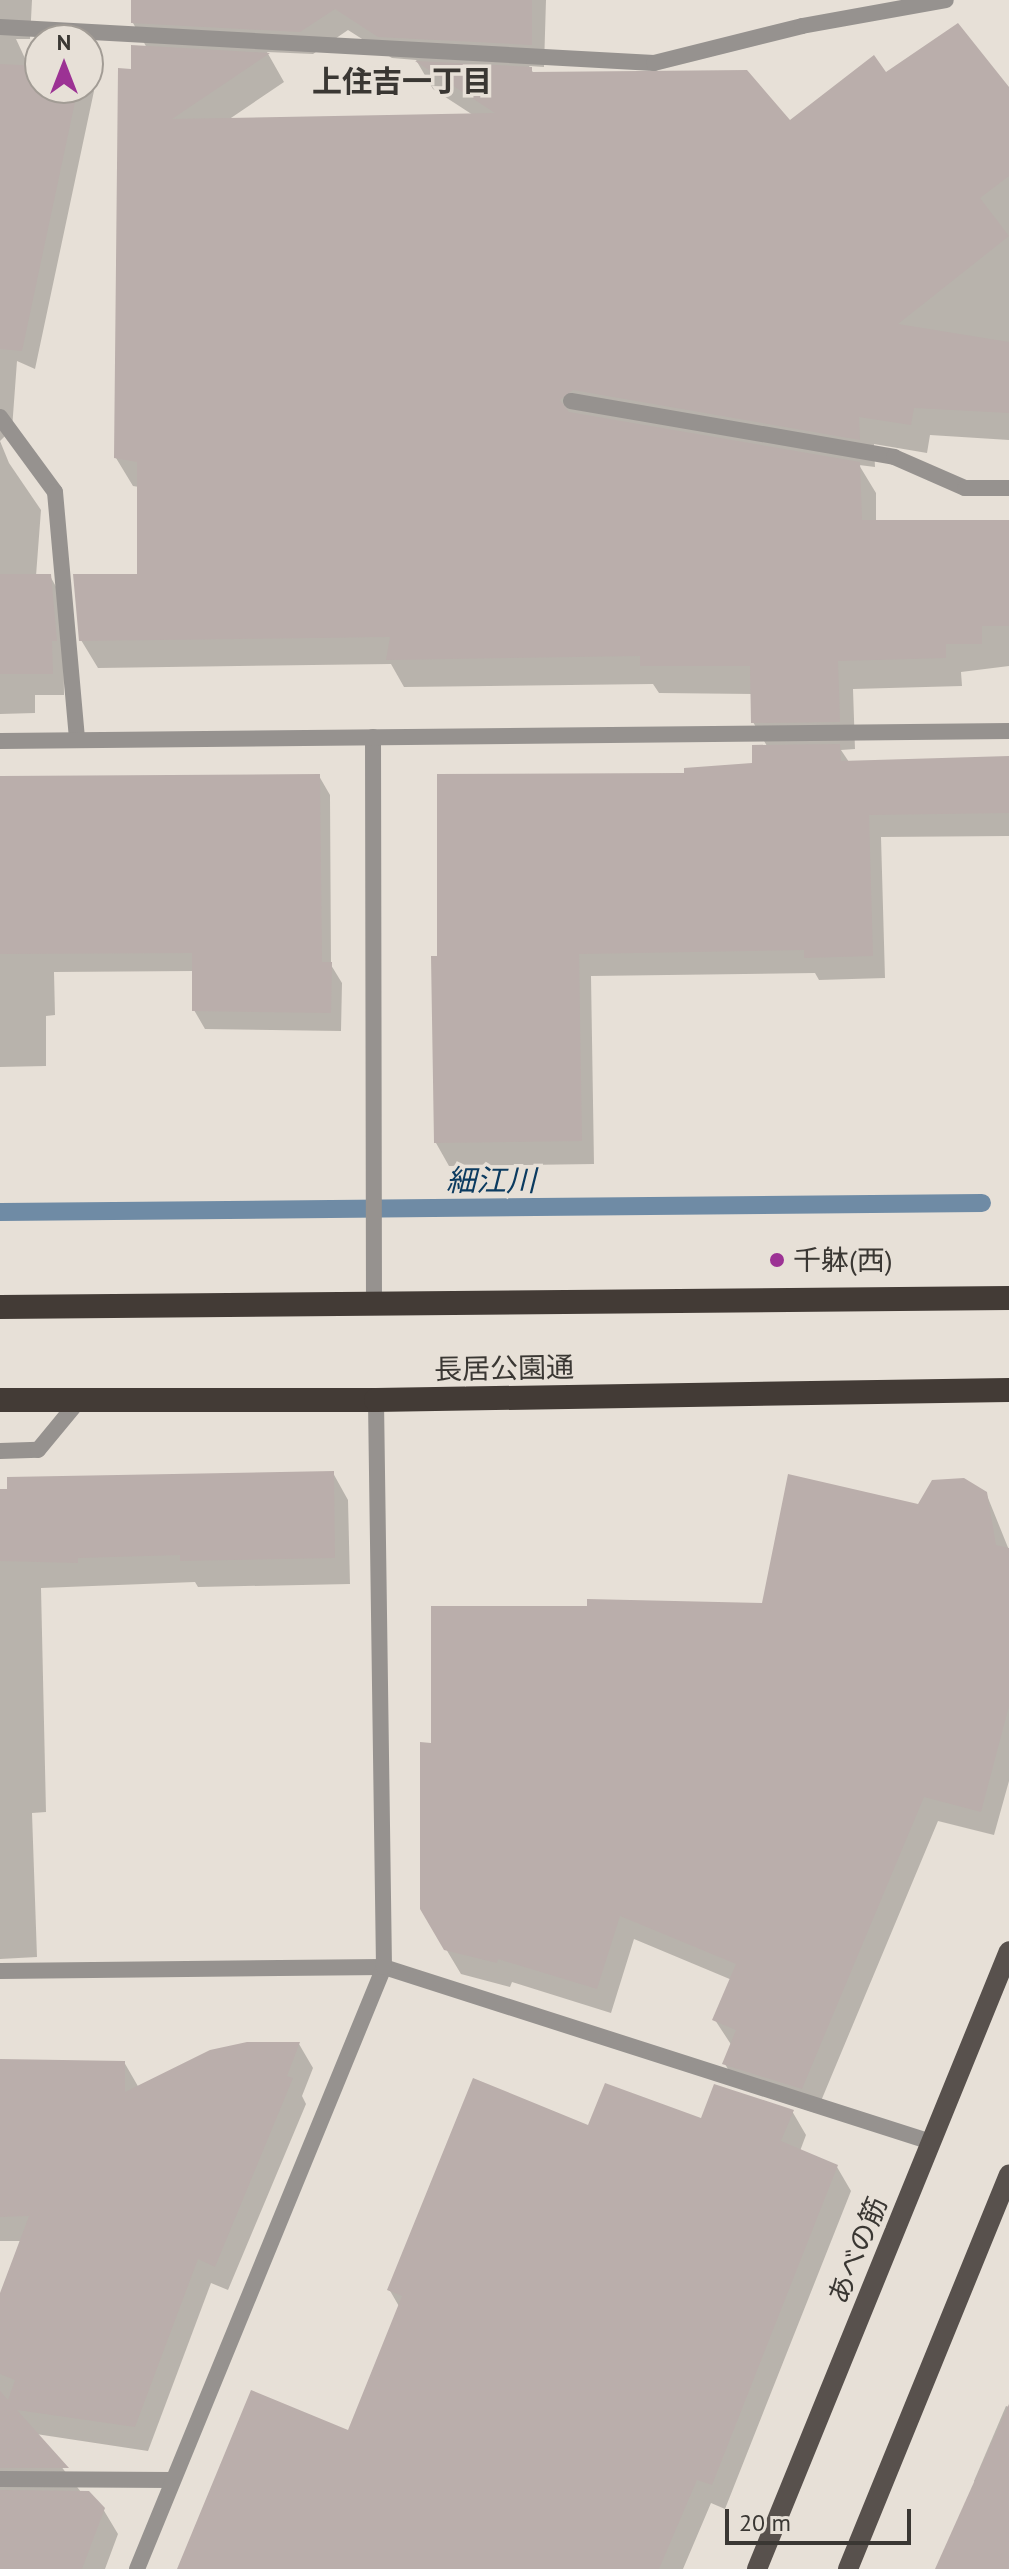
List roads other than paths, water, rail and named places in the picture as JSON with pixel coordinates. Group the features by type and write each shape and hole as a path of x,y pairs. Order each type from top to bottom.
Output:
{"highway":[{"path":"0,1307 1009,1298"},
{"name":"長居公園通","path":"0,1400 376,1400 1009,1390"}],"main road":[{"name":"あべの筋","path":"757,2569 1009,1951"},
{"path":"848,2569 1009,2175"}],"street":[{"path":"0,27 654,63 802,26 946,0"},
{"path":"571,401 894,457 965,488 1009,488"},
{"path":"0,417 55,492 77,740"},
{"path":"0,741 1009,731"},
{"path":"373,737 377,1171 374,1303"},
{"path":"0,1451 38,1450 80,1399"},
{"path":"137,2569 384,1967 376,1400"},
{"path":"0,1971 384,1967 931,2142"},
{"path":"0,2479 172,2480"}],"waterway":[{"name":"細江川","path":"0,1212 982,1203"}],"place":[{"name":"千躰(西)","path":"777,1260"}],"district":[{"name":"上住吉一丁目","path":"402,81"}]}
